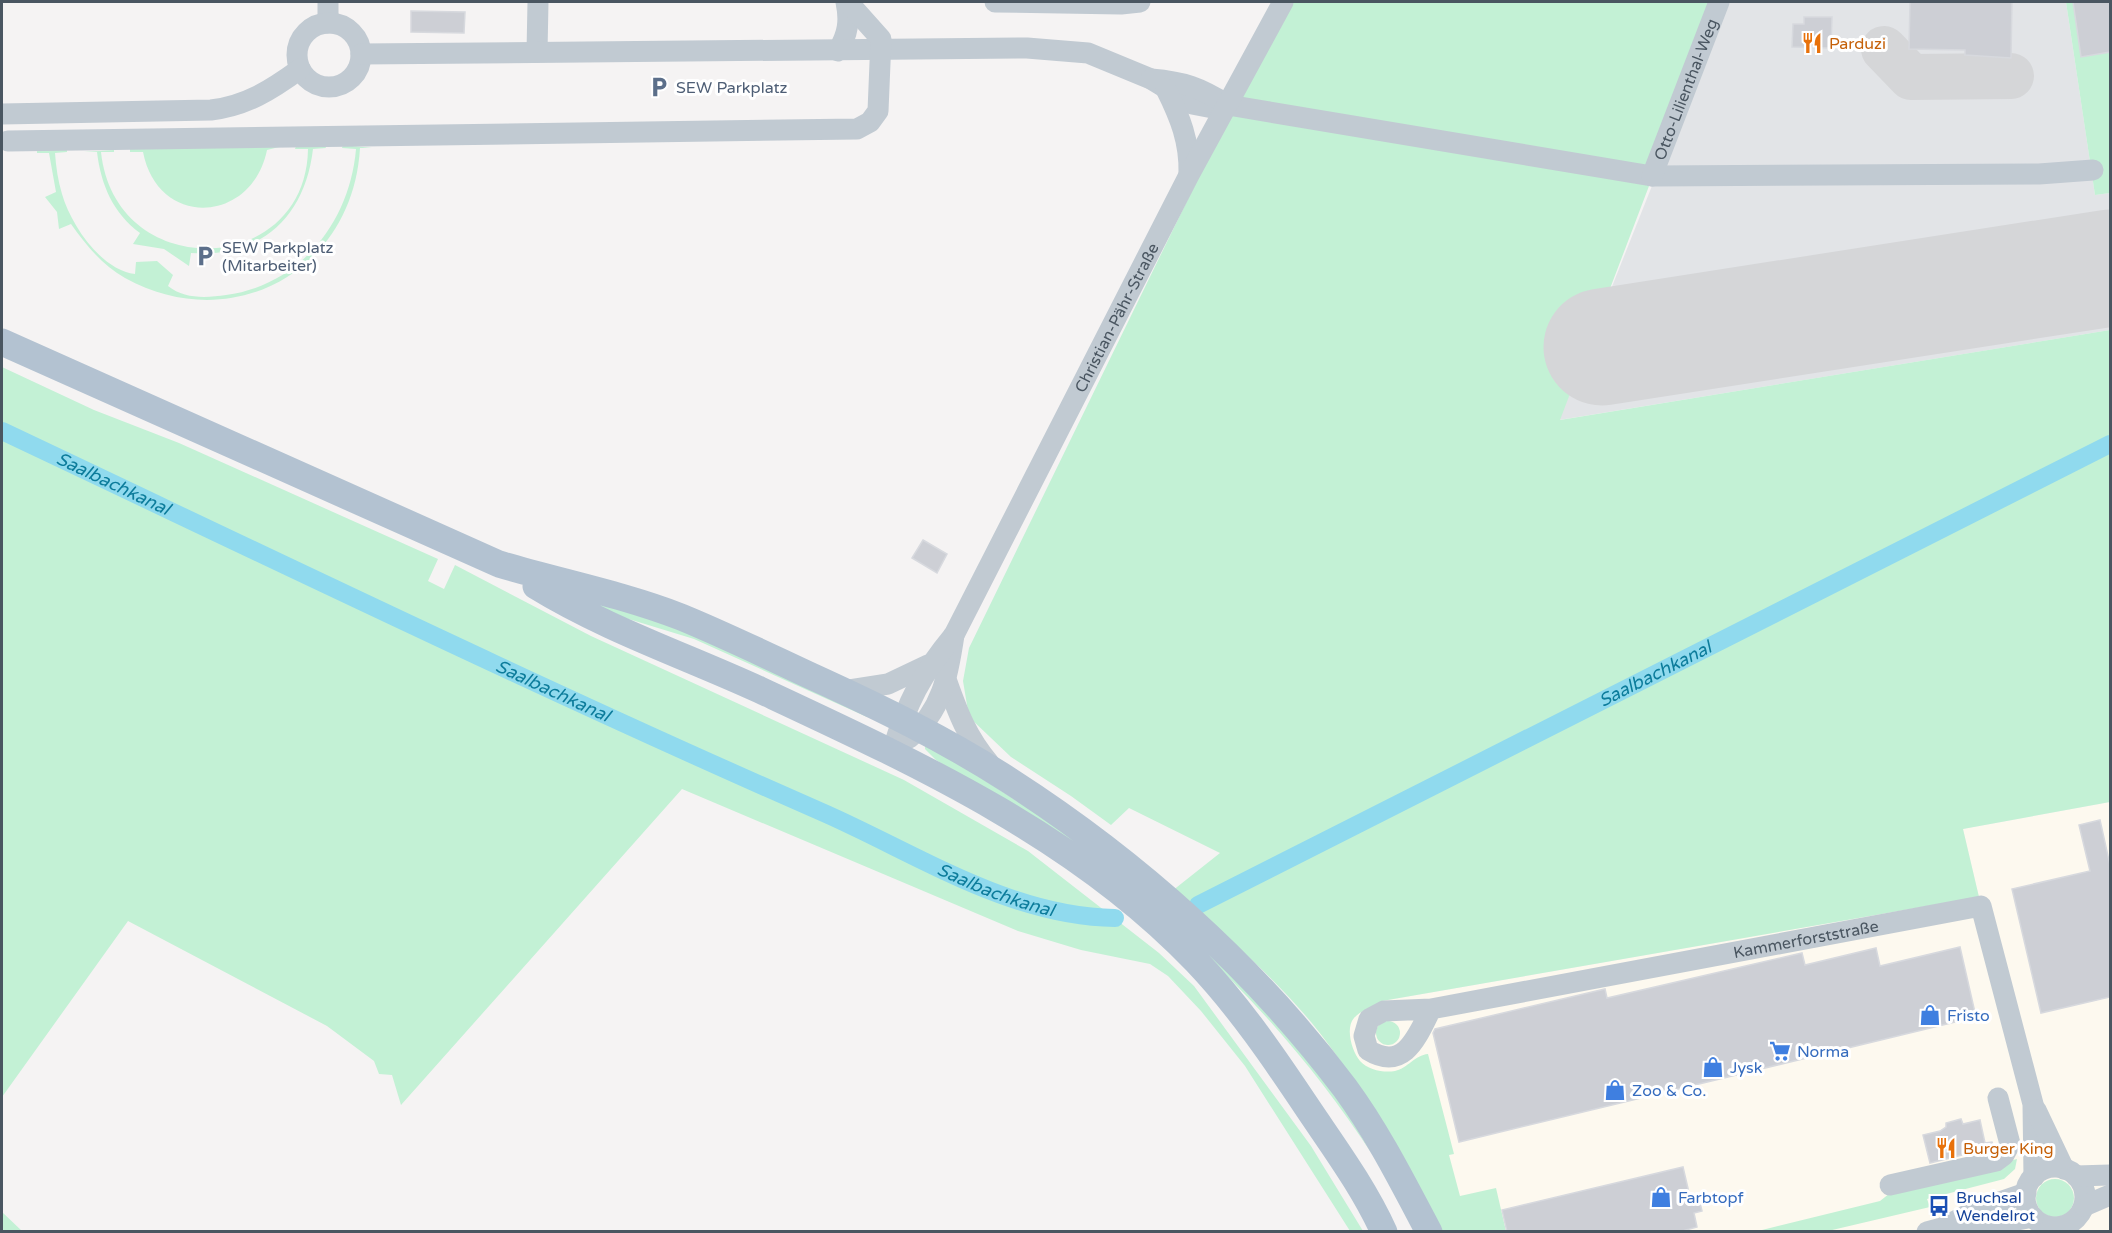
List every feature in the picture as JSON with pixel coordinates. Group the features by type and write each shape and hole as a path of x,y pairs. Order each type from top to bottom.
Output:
{"main road":[{"path":"2,342 499,564 545,592 606,622 892,752 991,805 1113,887 1196,961 1281,1067 1354,1176 1384,1232"},
{"path":"499,564 552,580 619,596 680,617 843,691 911,724 997,773 1096,842 1211,939 1298,1029 1346,1090 1390,1157 1429,1232"}],"street":[{"path":"328,2 328,23"},
{"path":"537,52 538,2"},
{"path":"838,51 845,38 849,19 847,2"},
{"path":"8,141 857,129 870,122 878,111 882,51 881,39 847,2"},
{"path":"994,2 1120,4 1140,2"},
{"name":"Christian-Pähr-Straße","path":"911,724 913,692 929,665 954,635 1190,175 1283,2"},
{"name":"Otto-Lilienthal-Weg","path":"1652,176 1719,2"},
{"path":"328,23 347,29 360,44 361,54 355,75 337,87 315,84 300,69 298,48 302,39 318,25 328,23"},
{"path":"361,54 764,49 882,51 1006,47 1088,53 1158,84 1206,109 1218,109 1228,105 1652,176 2028,174 2093,170"},
{"path":"2,114 211,111 235,108 275,87 300,69"},
{"path":"1158,84 1185,132 1190,151 1190,175"},
{"name":"Christian-Pähr-Straße","path":"892,752 911,724 947,682 954,635"},
{"path":"843,691 888,684 929,665"},
{"path":"947,682 959,720 973,744 997,773"},
{"name":"Kammerforststraße","path":"1431,1009 1981,906 2033,1104 2070,1172"},
{"path":"1890,1185 1996,1161 2004,1155 2010,1144 1998,1098"},
{"name":"Kammerforststraße","path":"2030,1185 2033,1104"},
{"path":"1935,1230 2030,1185 2051,1168 2110,1175"},
{"path":"2070,1172 2084,1190 2080,1219"},
{"path":"2030,1185 2027,1206 2044,1225"},
{"path":"1935,1230 2044,1225 2059,1227 2080,1219 2110,1194"}],"shaded area":[{"path":"1725,2 2066,2 2095,195 2110,193 2110,330 1559,420"},
{"path":"2110,802 2110,1231 1441,1231 1355,1082 1311,1022 1382,1001 1979,897 1963,829"}],"green space":[{"path":"1284,2 1719,2 1560,420 2110,330 2110,802 1963,829 1979,897 1382,1001 1360,1013 1351,1022 1350,1034 1357,1057 1367,1067 1386,1072 1395,1071 1428,1054 1454,1154 1449,1155 1460,1196 1496,1188 1506,1231 1441,1231 1364,1097 1330,1046 1279,987 1245,954 1172,891 1220,853 1129,808 1111,825 1011,757 969,717 963,681 969,648"},
{"path":"2066,2 2110,2 2110,193 2095,195"},
{"path":"343,145 372,148 360,148 352,191 335,228 311,259 280,281 245,295 206,300 166,294 125,278 95,254 71,224 59,229 57,212 45,197 56,192 49,153 37,153 37,150 67,150 67,152 55,153 62,194 72,219 99,255 122,271 135,274 136,262 157,261 173,275 168,286 181,293 203,297 253,289 277,278 299,263 317,245 332,224 344,201 352,176 356,149 342,148"},
{"path":"296,146 325,146 326,148 313,149 300,195 289,214 275,229 238,249 216,253 191,253 189,266 164,249 133,244 140,233 122,217 110,197 105,187 97,152 84,152 114,150 114,152 101,152 114,195 139,225 172,243 209,248 245,241 277,222 299,192 308,149 295,149"},
{"path":"279,147 267,150 258,174 243,192 225,203 205,208 185,205 167,195 152,177 143,152 130,152 130,148"},
{"path":"2,367 94,410 179,443 438,559 428,581 444,589 455,565 591,636 904,780 1028,851 1159,953 1194,986 1311,1146 1363,1231 1350,1231 1245,1066 1201,1011 1168,976 1150,964 1081,950 1018,931 682,789 401,1105 392,1075 379,1074 374,1061 327,1026 128,921 2,1097"},
{"path":"573,593 647,615 869,714 867,717 694,639 622,617"},
{"path":"925,742 1056,826 1131,884 936,760 925,749"},
{"path":"1190,935 1282,1027 1341,1103 1372,1154 1352,1124 1287,1040 1188,938"},
{"path":"1388,1021 1393,1022 1399,1028 1399,1038 1393,1044 1388,1045 1383,1044 1377,1038 1376,1033 1377,1028 1383,1022"},
{"path":"2017,1159 2015,1169 2004,1179 1927,1199 1930,1207 1828,1231 1754,1232 1880,1201 1894,1190"},
{"path":"2055,1179 2069,1184 2074,1198 2069,1212 2055,1217 2041,1212 2036,1198 2041,1184"},
{"path":"2,1212 22,1231 2,1231"}],"building":[{"path":"1910,2 2012,2 2011,58 1965,55 1965,50 1909,49"},
{"path":"2073,2 2110,2 2110,52 2081,57"},
{"path":"411,11 465,12 464,33 411,32"},
{"path":"1804,17 1832,17 1831,48 1792,47 1793,24 1804,24"},
{"path":"923,540 947,554 937,573 912,558"},
{"path":"2100,820 2110,865 2110,997 2041,1013 2012,889 2090,871 2079,825"},
{"path":"1960,947 1976,1017 1459,1142 1433,1033 1435,1029 1605,989 1607,998 1802,953 1805,965 1876,948 1880,966"},
{"path":"1961,1119 1963,1124 1980,1120 1985,1143 1992,1142 1994,1147 1930,1163 1923,1135 1940,1131 1946,1127 1946,1123"},
{"path":"1683,1167 1690,1197 1698,1195 1702,1211 1694,1213 1697,1227 1679,1232 1507,1232 1502,1210"}],"waterway":[{"name":"Saalbachkanal","path":"2,431 514,673 859,829 965,880 1039,907 1076,915 1115,918"},
{"name":"Saalbachkanal","path":"1198,905 2110,444"}],"taxiway":[{"path":"1884,49 1911,77 2011,76"}],"runway":[{"path":"1602,347 2110,268"}],"place":[{"name":"Parduzi","path":"1812,43"},
{"name":"SEW Parkplatz","path":"659,87"},
{"name":"SEW Parkplatz (Mitarbeiter)","path":"205,256"},
{"name":"Fristo","path":"1930,1015"},
{"name":"Norma","path":"1780,1051"},
{"name":"Jysk","path":"1713,1067"},
{"name":"Zoo & Co.","path":"1615,1090"},
{"name":"Burger King","path":"1946,1148"},
{"name":"Farbtopf","path":"1661,1197"},
{"name":"Bruchsal Wendelrot","path":"1939,1206"}]}
